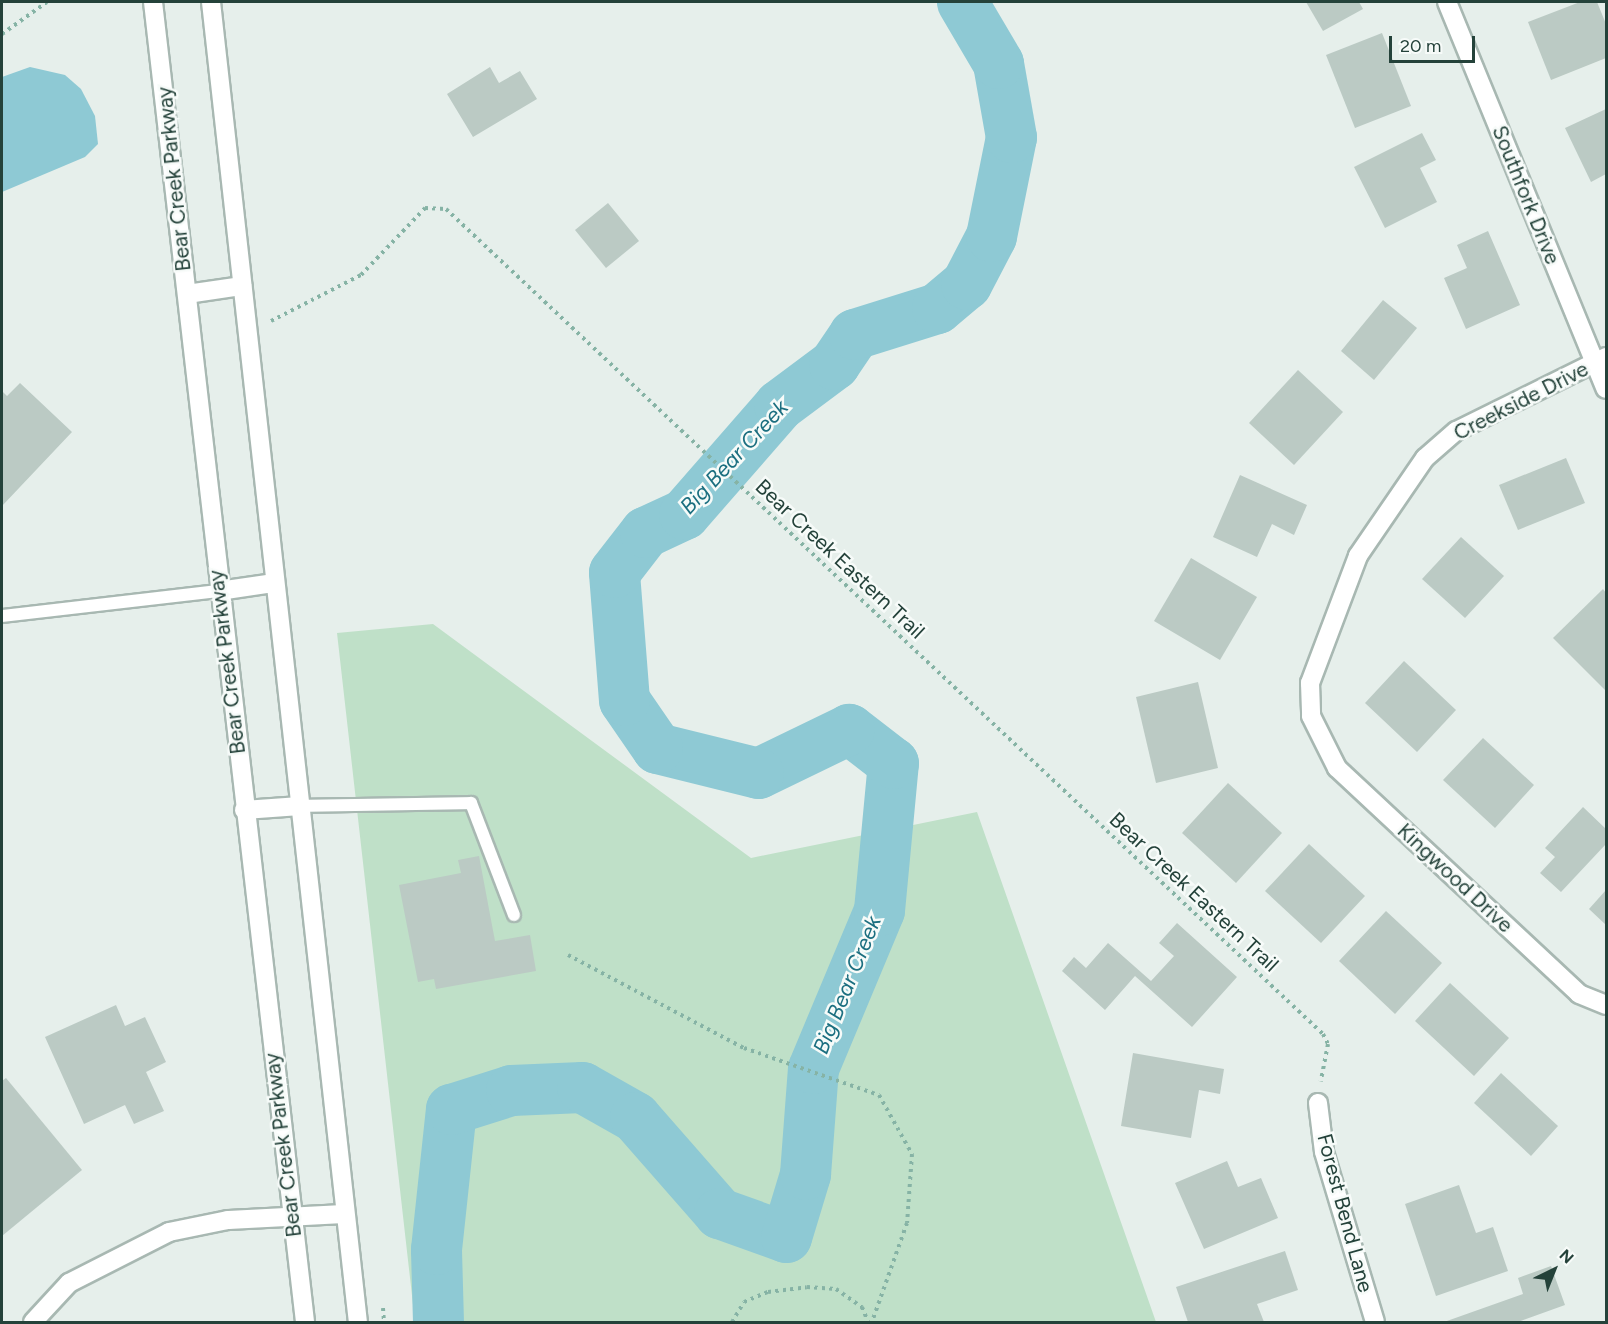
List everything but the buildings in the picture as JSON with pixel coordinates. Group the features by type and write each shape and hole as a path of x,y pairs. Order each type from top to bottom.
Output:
{"main road":[{"name":"Bear Creek Parkway","path":"153,2 244,810 305,1323"},
{"path":"211,2 344,1214 358,1323"},
{"name":"Southfork Drive","path":"1451,3 1601,360 1606,389"},
{"path":"187,294 242,286"},
{"name":"Creekside Drive","path":"1319,735 1310,683 1324,640 1358,556 1407,478 1456,431 1601,360"},
{"path":"219,591 274,583"},
{"name":"Kingwood Drive","path":"1319,735 1337,768 1579,994 1606,1005"},
{"path":"244,810 300,806"},
{"name":"Forest Bend Lane","path":"1318,1103 1324,1152 1375,1323"},
{"path":"33,1323 69,1283 169,1232 228,1220 344,1214"}],"lane":[{"path":"2,616 75,605 219,591"},
{"path":"300,806 471,803 514,915"}],"path":[{"path":"2,34 47,2"},
{"name":"Bear Creek Eastern Trail","path":"267,322 288,316 304,301 362,275 424,208 446,208 1323,1034 1328,1044 1318,1103"},
{"path":"568,955 744,1048 879,1095 912,1154 907,1222 870,1323"},
{"path":"732,1323 744,1302 768,1292 807,1287 836,1289 862,1307 870,1323"}],"green space":[{"path":"433,624 751,858 977,812 1156,1322 415,1322 337,633"}],"water":[{"path":"30,67 65,75 81,89 95,116 98,144 85,157 2,192 2,77"}],"waterway":[{"name":"Big Bear Creek","path":"438,1322 436,1249 451,1109 511,1090 582,1087 635,1117 719,1213 786,1237 805,1174 813,1068 879,910 893,763 849,729 758,773 657,748 624,700 614,572 645,532 684,514 779,405 834,364 854,334 937,308 966,284 991,236 1011,137 998,63 962,2"}]}
